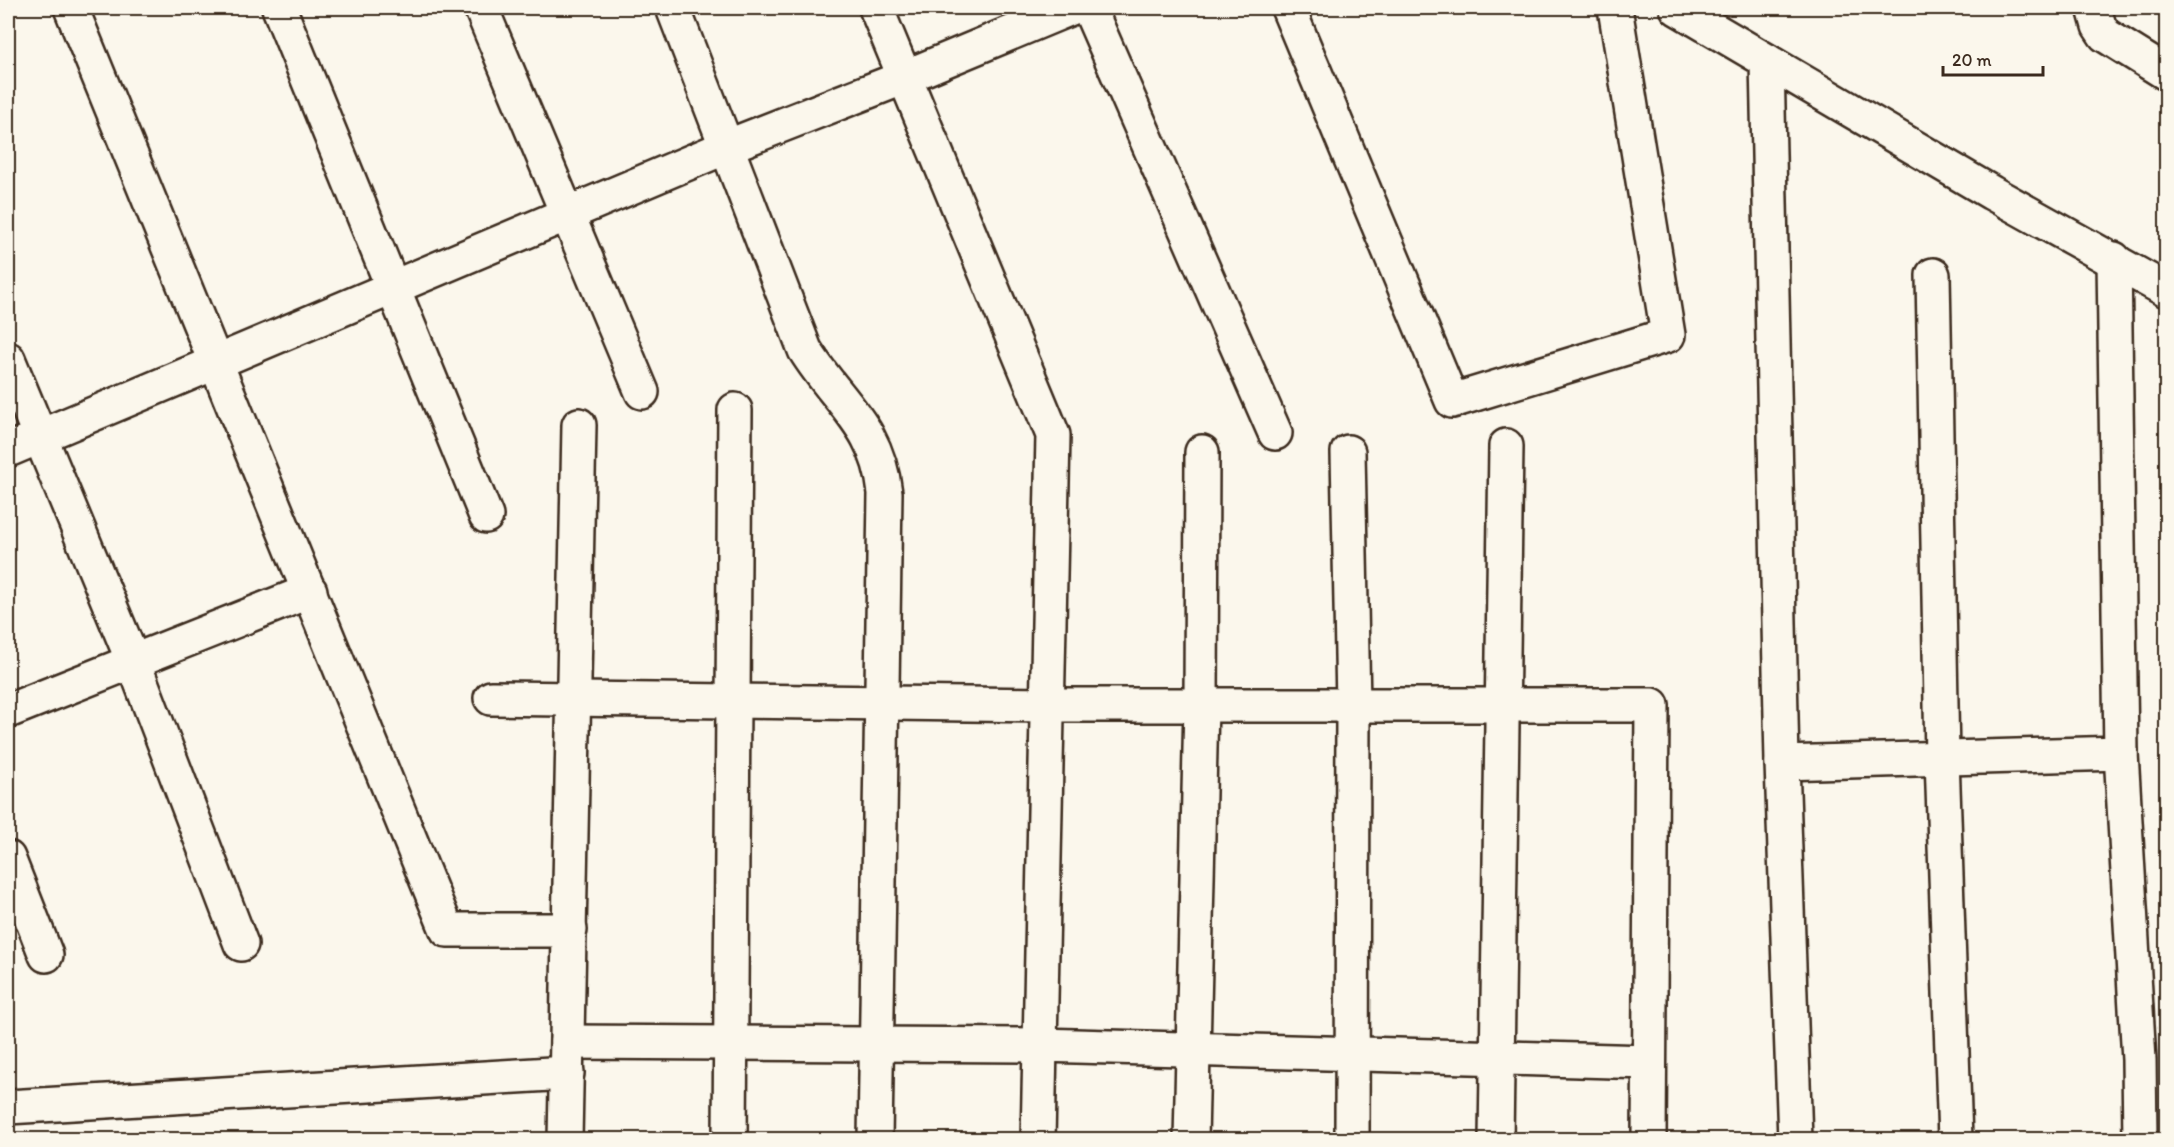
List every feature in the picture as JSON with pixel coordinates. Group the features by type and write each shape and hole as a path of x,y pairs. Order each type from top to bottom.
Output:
{"street":[{"path":"71,8 447,930 570,930"},
{"path":"279,8 486,516"},
{"path":"481,8 642,392"},
{"path":"673,8 805,350 819,372 858,418 878,454 885,493 875,1140"},
{"path":"876,8 1053,435 1038,1140"},
{"path":"8,450 726,147 905,77 1071,8"},
{"path":"1089,8 1275,433"},
{"path":"1288,8 1452,400 1668,335 1615,8"},
{"path":"1677,8 1880,125 1992,193 2166,290"},
{"path":"2094,8 2099,26 2105,35 2166,73"},
{"path":"1767,61 1782,763 1795,1140"},
{"path":"2114,259 2121,753 2139,1060 2140,1140"},
{"path":"1933,275 1942,758 1955,1140"},
{"path":"8,359 38,438 133,661 242,944"},
{"path":"730,1140 731,701 735,410"},
{"path":"565,1140 579,425"},
{"path":"1496,1140 1506,446"},
{"path":"1191,1140 1201,705 1202,452"},
{"path":"1348,452 1353,705 1354,1054 1352,1140"},
{"path":"8,711 310,591"},
{"path":"491,698 1047,705 1652,705 1649,1140"},
{"path":"1782,763 2121,753"},
{"path":"8,858 46,955"},
{"path":"8,1107 732,1042 1040,1045 1649,1062"}]}
